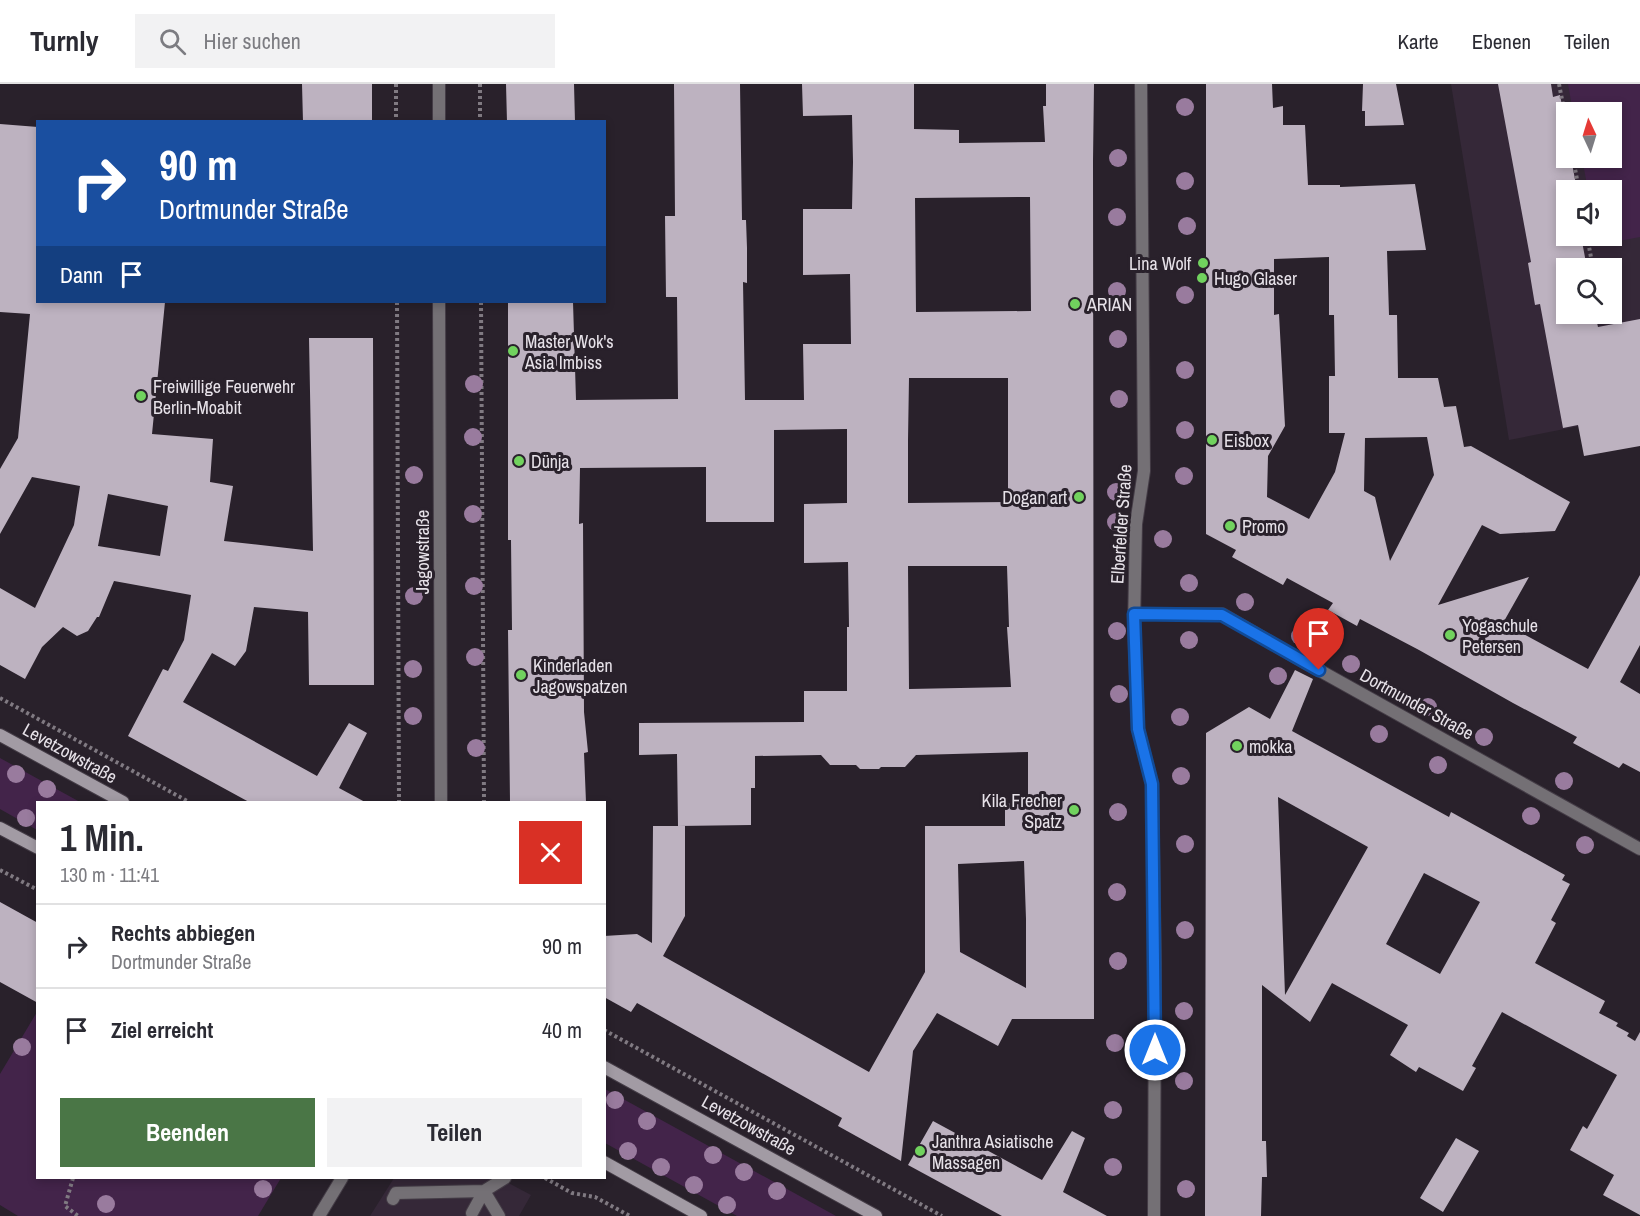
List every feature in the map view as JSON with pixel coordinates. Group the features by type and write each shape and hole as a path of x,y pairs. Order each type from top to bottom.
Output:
{"main road":[{"name":"Levetzowstraße","path":"0,735 121,801"},
{"path":"0,828 36,847"},
{"name":"Levetzowstraße","path":"606,1068 876,1216"},
{"path":"606,1163 701,1216"}],"street":[{"path":"439,84 439,120"},
{"name":"Elberfelder Straße","path":"1141,84 1144,471 1136,524 1134,614 1138,729 1152,784 1155,964 1154,1216"},
{"name":"Jagowstraße","path":"439,303 441,801"},
{"name":"Dortmunder Straße","path":"1134,614 1222,615 1640,849"},
{"path":"319,1216 341,1179"},
{"path":"393,1199 396,1193 435,1196 484,1191 504,1179"},
{"path":"472,1213 484,1191"},
{"path":"484,1191 499,1216"}],"path":[{"path":"396,84 396,120"},
{"path":"480,84 480,120"},
{"path":"1559,84 1562,102"},
{"path":"397,303 399,801"},
{"path":"481,303 484,801"},
{"path":"0,698 187,801"},
{"path":"0,870 36,889"},
{"path":"606,1031 942,1216"},
{"path":"73,1179 65,1206 78,1216"},
{"path":"546,1179 572,1193 595,1197 630,1216"}],"shaded area":[{"path":"1451,84 1640,84 1640,414 1509,440"},
{"path":"1568,84 1640,84 1640,237 1622,240 1622,180 1586,180 1584,168 1622,168 1622,102 1571,102"},
{"path":"0,758 78,801 36,801 36,829 0,809"},
{"path":"36,1014 36,1179 280,1179 258,1216 18,1216 0,1205 0,1074"},
{"path":"606,1090 836,1216 737,1216 606,1144"},
{"path":"393,1179 501,1179 531,1195 519,1216 370,1216"}],"building":[{"path":"302,84 372,84 372,120 303,120"},
{"path":"506,84 574,84 575,120 507,120"},
{"path":"674,84 740,84 742,220 746,220 747,248 747,283 743,282 745,400 804,400 803,344 851,344 850,274 803,275 803,209 852,209 853,162 852,115 803,116 802,84 914,84 914,129 959,130 959,143 1045,142 1043,106 1046,106 1046,84 1094,84 1094,1019 1012,1019 998,1046 937,1013 913,1051 901,1161 838,1126 842,1118 637,1003 631,1012 606,998 606,936 637,934 652,943 653,826 678,826 677,754 639,755 639,723 804,722 804,691 847,691 848,562 804,563 804,504 847,503 847,429 774,430 774,522 706,522 706,467 580,468 579,524 583,523 584,712 588,752 584,753 586,801 510,801 508,630 512,630 511,540 508,540 508,303 573,303 576,400 678,399 677,297 666,297 665,216 675,216","holes":["1030,197 1031,311 916,312 915,198","909,378 1008,378 1008,502 908,503","908,566 1007,566 1009,627 1007,627 1011,687 909,689","1028,752 1028,802 1005,804 1005,826 925,826 925,972 869,1072 663,956 685,916 685,826 678,826 751,825 751,788 755,788 755,756 821,755 830,765 856,765 860,769 879,769 881,767 905,767 916,755","1024,861 1026,919 1026,988 960,952 958,864"]},
{"path":"1206,84 1272,84 1273,108 1283,106 1283,125 1305,125 1308,185 1340,185 1340,187 1415,184 1426,250 1387,251 1389,315 1397,315 1398,378 1438,378 1444,407 1456,406 1464,447 1471,446 1570,502 1555,531 1500,534 1482,525 1438,605 1529,577 1503,623 1588,669 1640,575 1640,645 1620,682 1640,694 1640,772 1623,763 1619,768 1573,743 1577,737 1360,619 1357,626 1328,610 1333,603 1287,578 1283,585 1232,557 1236,550 1206,534","holes":["1329,257 1329,315 1334,315 1335,376 1329,376 1329,433 1345,433 1335,472 1309,519 1267,497 1268,456 1285,426 1279,314 1274,315 1274,259","1427,437 1434,475 1390,561 1375,497 1364,491 1365,438"]},
{"path":"1363,84 1396,84 1404,125 1365,126 1365,111 1362,111"},
{"path":"1498,84 1551,84 1553,97 1560,95 1561,102 1556,102 1556,168 1573,168 1575,180 1556,180 1556,246 1583,246 1585,258 1556,258 1556,324 1597,324 1598,327 1640,319 1640,446 1584,456 1578,425 1563,428 1540,304 1535,305 1528,263 1531,262"},
{"path":"0,124 36,127 36,303 165,303 152,434 213,439 210,482 233,486 224,541 313,551 309,338 373,338 374,685 309,685 308,612 254,607 246,651 235,666 212,653 183,702 317,776 349,723 367,733 339,788 363,801 247,801 128,736 163,669 168,671 184,640 191,595 114,581 99,617 88,631 77,636 63,627 42,647 25,679 0,665 0,588 35,608 74,525 80,486 32,477 0,534 0,469 18,438 30,314 0,312","holes":["108,494 168,506 160,556 98,546"]},
{"path":"1295,670 1313,679 1292,731 1449,817 1451,812 1565,875 1562,880 1570,884 1551,920 1556,923 1535,963 1605,1001 1599,1013 1618,1023 1616,1026 1629,1033 1627,1036 1635,1041 1640,1032 1640,1215 1603,1195 1614,1175 1570,1150 1583,1126 1587,1129 1617,1075 1502,1012 1472,1066 1476,1068 1463,1091 1419,1067 1416,1072 1390,1055 1408,1025 1332,983 1310,1022 1262,985 1262,1141 1266,1141 1267,1177 1262,1177 1261,1216 1205,1216 1206,733 1249,707 1270,719","holes":["1278,797 1368,847 1285,995","1424,873 1480,902 1440,974 1386,944"]},
{"path":"0,902 36,922 36,1002 0,982"},
{"path":"933,1121 1042,1180 1072,1131 1085,1138 1063,1192 1107,1216 1002,1216 908,1165"},
{"path":"1456,1138 1479,1151 1443,1212 1420,1198"}],"place":[{"name":"Lina Wolf","path":"1203,263"},
{"name":"Hugo Glaser","path":"1202,278"},
{"name":"ARIAN","path":"1075,304"},
{"name":"Master Wok's Asia Imbiss","path":"513,351"},
{"name":"Freiwillige Feuerwehr Berlin-Moabit","path":"141,396"},
{"name":"Eisbox","path":"1212,440"},
{"name":"Dünja","path":"519,461"},
{"name":"Dogan art","path":"1079,497"},
{"name":"Promo","path":"1230,526"},
{"name":"Yogaschule Petersen","path":"1450,635"},
{"name":"Kinderladen Jagowspatzen","path":"521,675"},
{"name":"mokka","path":"1237,746"},
{"name":"Kila Frecher Spatz","path":"1074,810"},
{"name":"Janthra Asiatische Massagen","path":"920,1151"}],"route":[{"path":"1155,1050 1152,784 1138,729 1134,614 1222,615 1319,670"}]}
